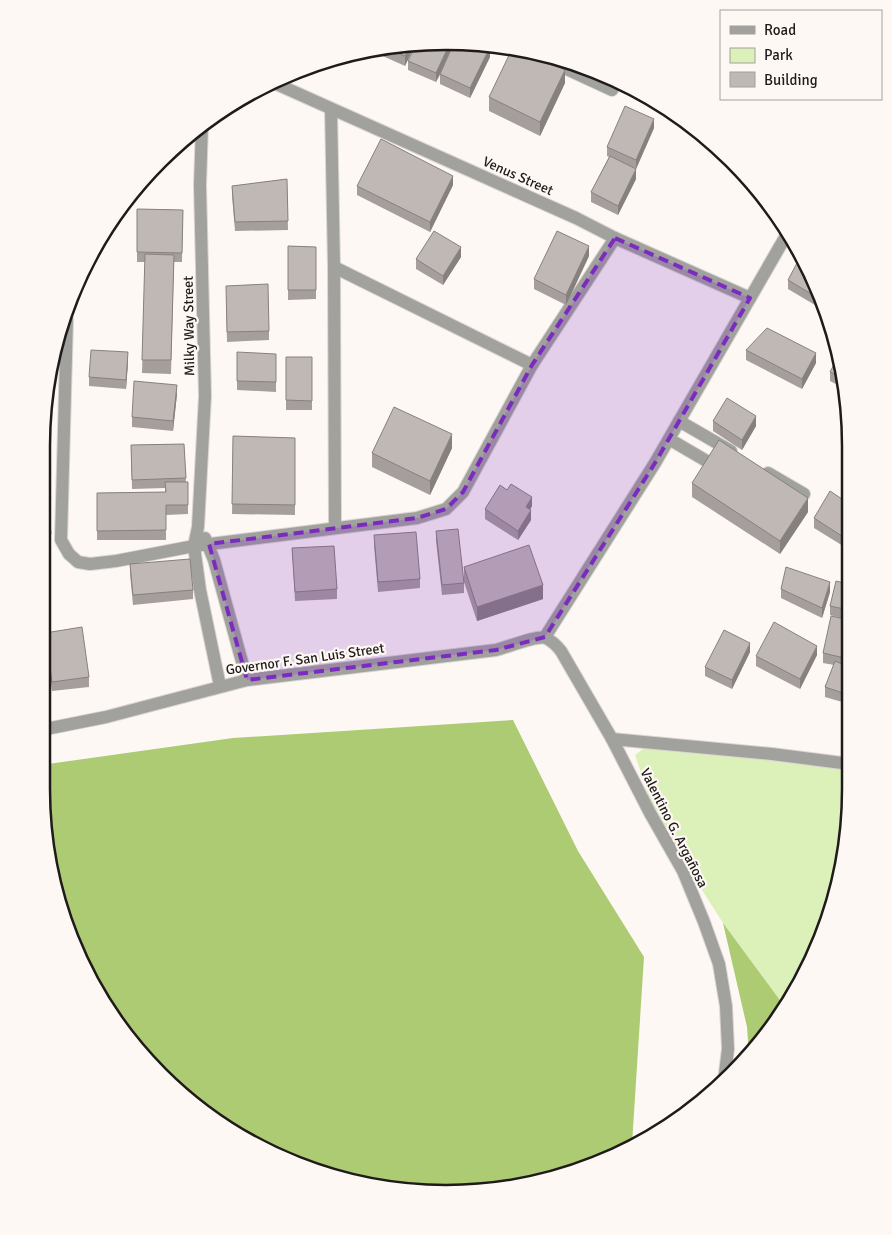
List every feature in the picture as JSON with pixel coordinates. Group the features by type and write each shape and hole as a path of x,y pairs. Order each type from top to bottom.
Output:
{"street":[{"path":"567,69 612,90 613,87"},
{"name":"Venus Street","path":"281,86 750,298"},
{"path":"330,109 334,267 335,527"},
{"name":"Milky Way Street","path":"202,135 200,185 205,396 198,527 194,546 200,590 220,686"},
{"path":"67,332 62,540 69,554 78,562 90,564 116,561 194,546 417,518 446,509 463,492 532,365 615,238"},
{"path":"545,638 680,421 784,240"},
{"path":"334,267 532,365"},
{"path":"680,421 738,455"},
{"path":"669,439 710,463"},
{"path":"754,465 804,494"},
{"path":"198,527 209,544 247,680"},
{"name":"Governor F. San Luis Street","path":"50,728 106,717 247,680 496,650 536,637 545,638"},
{"name":"Valentino G. Argañosa","path":"545,638 554,643 561,651 683,871 719,964 726,1006 728,1049 726,1069"},
{"path":"612,740 772,754 842,763"}],"highlighted area":[{"path":"615,238 750,298 655,463 545,637 496,650 247,680 209,544 417,518 446,509 463,492 532,365"}],"green space":[{"path":"513,720 578,851 644,957 632,1138 598,1155 573,1164 548,1172 498,1182 446,1185 394,1182 344,1172 294,1155 271,1144 248,1132 205,1103 166,1069 148,1050 117,1009 103,987 80,941 63,891 53,841 50,764 233,738"},
{"path":"649,744 842,768 839,841 829,891 812,941 780,1001 723,923 656,818 635,755"},
{"path":"723,923 780,1001 748,1045 747,1027"}],"building":[{"path":"447,50 436,73 408,61 412,52"},
{"path":"451,50 487,52 470,88 440,74"},
{"path":"407,52 405,56 397,53"},
{"path":"509,55 548,63 565,70 540,122 489,97"},
{"path":"625,106 654,119 636,160 607,147"},
{"path":"381,139 453,176 430,222 357,186"},
{"path":"610,156 636,169 618,206 591,192"},
{"path":"287,179 288,221 235,222 232,186"},
{"path":"137,209 183,210 182,253 137,252"},
{"path":"434,231 461,247 443,276 416,259"},
{"path":"557,231 589,246 566,295 534,279"},
{"path":"288,246 316,247 316,290 288,290"},
{"path":"145,254 174,255 171,360 142,360"},
{"path":"797,263 812,295 788,280"},
{"path":"268,284 269,331 227,332 226,286"},
{"path":"767,328 816,353 802,379 746,350"},
{"path":"91,350 128,352 126,380 89,377"},
{"path":"237,352 276,354 276,382 237,381"},
{"path":"286,357 312,357 312,401 286,400"},
{"path":"833,366 835,374 830,372"},
{"path":"134,381 177,385 173,421 132,417"},
{"path":"727,398 756,416 742,440 713,421"},
{"path":"394,407 452,434 430,481 372,453"},
{"path":"233,436 295,438 295,505 232,504"},
{"path":"719,440 808,498 780,541 692,483"},
{"path":"184,444 186,478 132,480 131,445"},
{"path":"165,482 188,482 188,505 166,505 166,530 97,531 97,493 166,492"},
{"path":"511,484 532,497 526,507 531,510 518,531 485,509 500,485 507,490"},
{"path":"830,491 842,499 842,536 814,518"},
{"path":"458,529 464,583 442,585 436,531"},
{"path":"416,532 420,579 378,582 374,535"},
{"path":"529,545 543,585 477,607 464,567"},
{"path":"334,546 337,589 295,592 292,548"},
{"path":"190,559 193,590 133,595 130,564"},
{"path":"786,567 830,582 822,608 781,589"},
{"path":"836,581 842,582 842,609 830,606"},
{"path":"831,616 842,618 842,657 823,653"},
{"path":"774,622 817,646 800,679 756,656"},
{"path":"82,627 89,677 52,682 50,632"},
{"path":"724,630 750,643 732,680 705,667"},
{"path":"835,661 842,664 842,693 825,687"}]}
